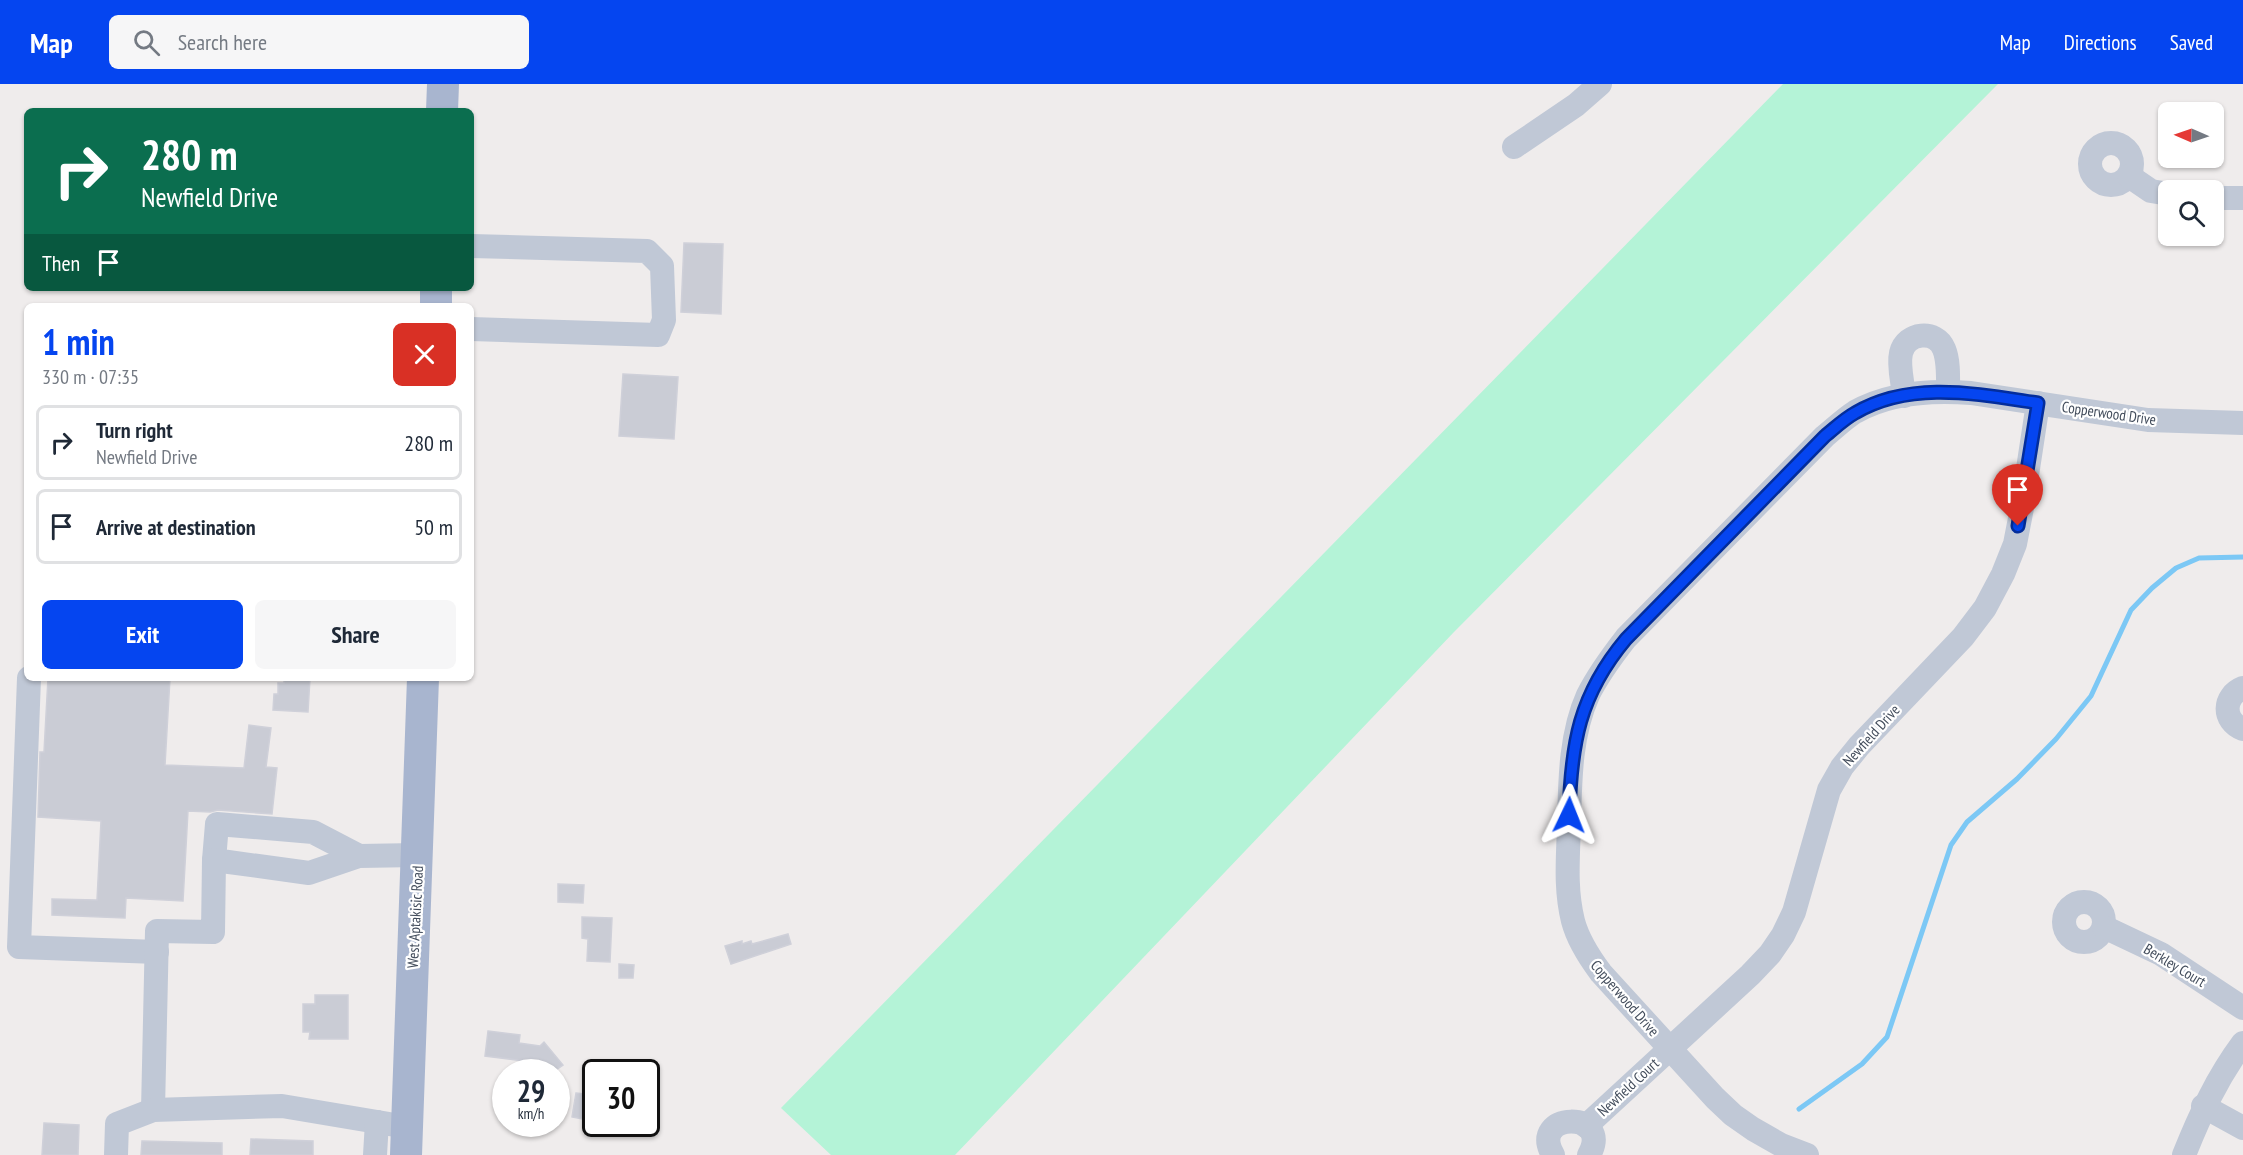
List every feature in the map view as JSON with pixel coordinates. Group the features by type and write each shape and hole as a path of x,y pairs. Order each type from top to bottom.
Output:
{"main road":[{"path":"442,108 443,84"},
{"name":"West Aptakisic Road","path":"396,1134 417,855 423,681"}],"street":[{"path":"1514,147 1576,105 1600,84"},
{"path":"2129,176 2151,190 2158,192"},
{"path":"2224,198 2243,198"},
{"path":"474,246 647,251 662,266 664,320 658,335 474,329"},
{"path":"1904,396 1901,353 1907,342 1923,335 1934,337 1943,346 1946,354 1948,392"},
{"name":"Copperwood Drive","path":"1807,1155 1781,1145 1733,1115 1600,973 1587,953 1574,923 1567,886 1571,768 1581,715 1594,685 1626,639 1825,436 1854,413 1874,403 1904,396 1948,392 2148,420 2243,423"},
{"name":"Newfield Drive","path":"1669,1048 1770,954 1783,935 1794,912 1829,790 1842,767 1858,746 1963,637 1985,608 2003,574 2015,544 2038,403"},
{"path":"29,681 19,947 157,952"},
{"path":"2243,688 2232,695 2227,708 2231,721 2243,729"},
{"path":"153,1110 157,931 213,932 217,824 313,832 359,856"},
{"path":"214,860 309,873 359,856 417,855"},
{"name":"Berkley Court","path":"2104,927 2160,954 2243,1008"},
{"path":"2184,1155 2203,1107 2230,1060 2243,1043"},
{"name":"Newfield Court","path":"1587,1126 1669,1048"},
{"path":"116,1155 117,1124 153,1110 282,1106 396,1134"},
{"path":"2203,1107 2243,1128"},
{"name":"Newfield Court","path":"1553,1155 1549,1143 1550,1135 1559,1124 1573,1120 1587,1126 1593,1139 1589,1155"},
{"path":"375,1155 396,1134"}],"green space":[{"path":"1783,84 1998,84 1454,632 955,1155 831,1155 781,1108"}],"building":[{"path":"684,243 723,244 721,314 681,312"},
{"path":"623,374 678,377 674,439 619,436"},
{"path":"48,681 170,681 165,765 244,768 249,725 271,728 266,767 277,768 272,814 218,810 188,811 183,901 126,898 125,918 52,915 52,899 97,900 101,821 38,817 40,752 44,752"},
{"path":"284,681 310,681 308,712 273,710 274,694 278,694 278,683 284,683"},
{"path":"558,884 584,885 583,903 558,902"},
{"path":"582,917 612,918 610,962 587,961 588,939 582,938"},
{"path":"788,934 791,944 731,964 725,946 742,941 742,944 751,941 752,944"},
{"path":"619,964 634,965 633,978 619,978"},
{"path":"315,995 348,995 348,1039 309,1039 310,1032 303,1032 303,1004 315,1004"},
{"path":"488,1031 520,1035 519,1043 540,1046 544,1042 558,1059 509,1059 485,1056"},
{"path":"576,1093 582,1094 582,1119 572,1117"},
{"path":"44,1123 79,1125 78,1155 42,1155"},
{"path":"251,1139 313,1141 313,1155 250,1155"},
{"path":"142,1141 222,1143 222,1155 141,1155"}],"waterway":[{"path":"1799,1109 1862,1064 1887,1037 1951,845 1967,822 2017,779 2056,739 2091,696 2131,610 2176,568 2199,558 2243,557"}],"route":[{"path":"1569,815 1571,768 1581,715 1589,694 1612,656 1825,436 1854,413 1874,403 1925,392 1971,393 2038,403 2018,526"}]}
